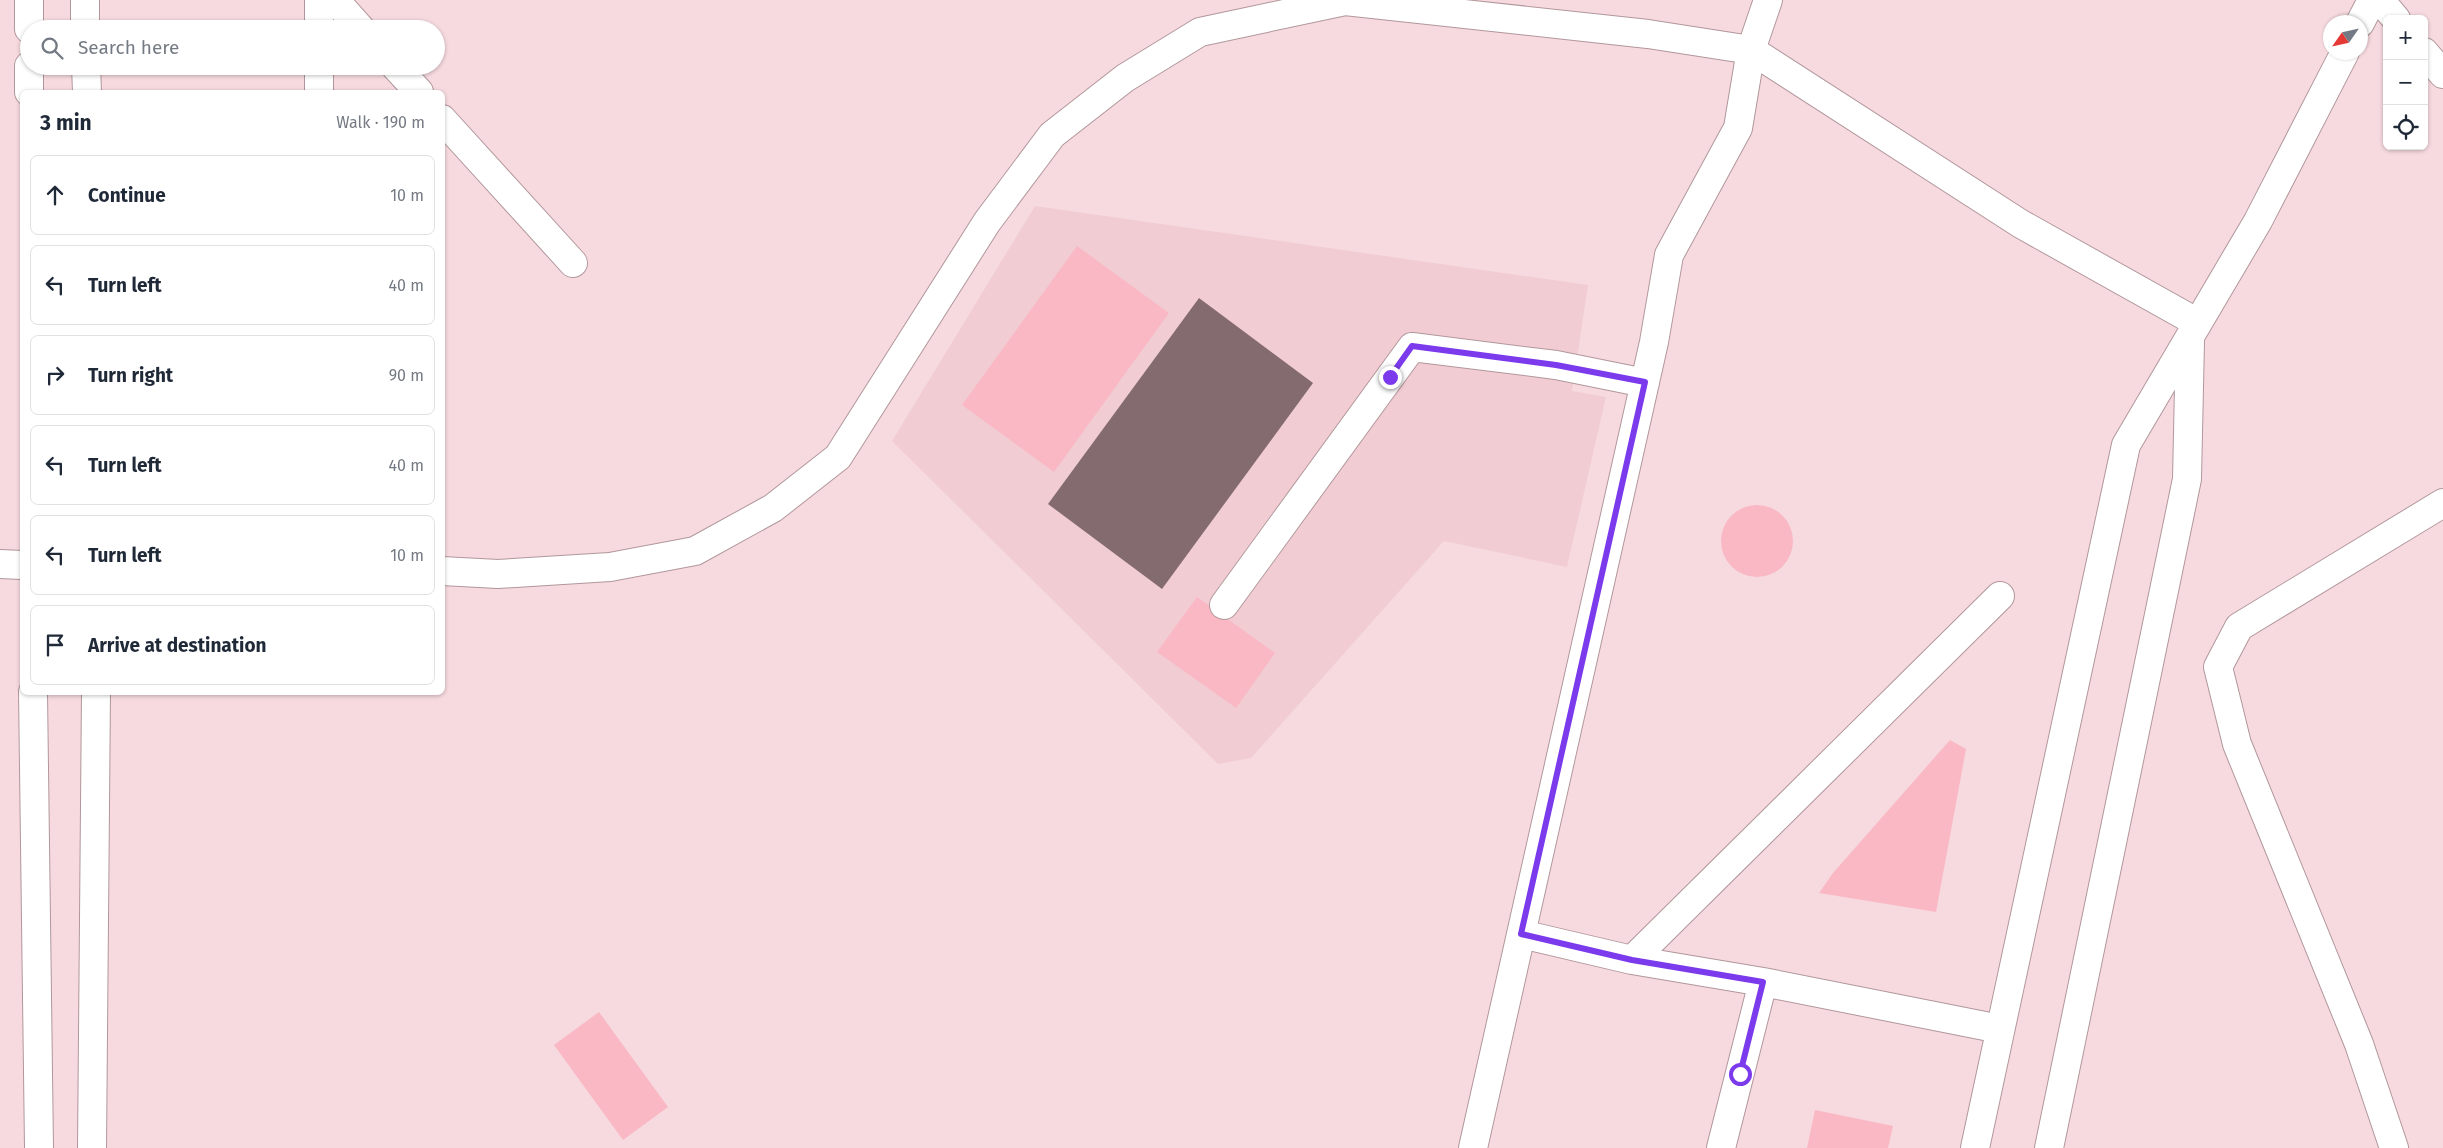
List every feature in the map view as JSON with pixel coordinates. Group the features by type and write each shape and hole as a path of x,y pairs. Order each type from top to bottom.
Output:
{"street":[{"path":"29,0 29,20"},
{"path":"85,0 85,20"},
{"path":"319,0 319,20"},
{"path":"335,0 353,20"},
{"path":"1473,1148 1645,382 1669,256 1738,128 1751,50 1768,0"},
{"path":"2364,15 2372,0"},
{"path":"2380,0 2393,15"},
{"path":"445,571 498,574 610,567 695,551 773,508 838,457 987,222 1052,135 1125,78 1200,32 1345,1 1648,34 1751,50 2021,224 2194,331"},
{"path":"2428,57 2443,74"},
{"path":"1975,1148 2126,446 2258,221 2341,60"},
{"path":"29,75 29,90"},
{"path":"86,75 87,90"},
{"path":"319,75 319,90"},
{"path":"403,75 417,90"},
{"path":"445,122 574,263"},
{"path":"2049,1148 2187,479 2194,331"},
{"path":"1224,605 1412,346 1556,365 1645,382"},
{"path":"2394,1148 2359,1044 2237,744 2218,667 2239,627 2443,503"},
{"path":"0,564 20,565"},
{"path":"1632,960 2000,596"},
{"path":"33,695 39,1148"},
{"path":"92,1148 96,695"},
{"path":"1521,934 1632,960 1763,982 2000,1029"},
{"path":"1721,1148 1763,982"}],"shaded area":[{"path":"1035,206 1588,285 1572,391 1606,397 1567,567 1444,541 1251,758 1218,764 892,441"},
{"path":"1077,246 1169,313 1054,472 962,405"},
{"path":"1757,505 1777,511 1787,521 1793,541 1787,561 1777,571 1757,577 1737,571 1727,561 1721,541 1727,521 1737,511"},
{"path":"1197,597 1275,653 1236,708 1157,652"},
{"path":"1950,740 1966,749 1936,912 1819,893 1833,873"},
{"path":"599,1012 668,1107 623,1140 554,1045"},
{"path":"1815,1110 1893,1126 1888,1148 1807,1148"}],"building":[{"path":"1199,298 1313,383 1162,589 1048,504"}],"route":[{"path":"1390,377 1412,346 1556,365 1645,382 1521,934 1632,960 1763,982 1740,1074"}]}
